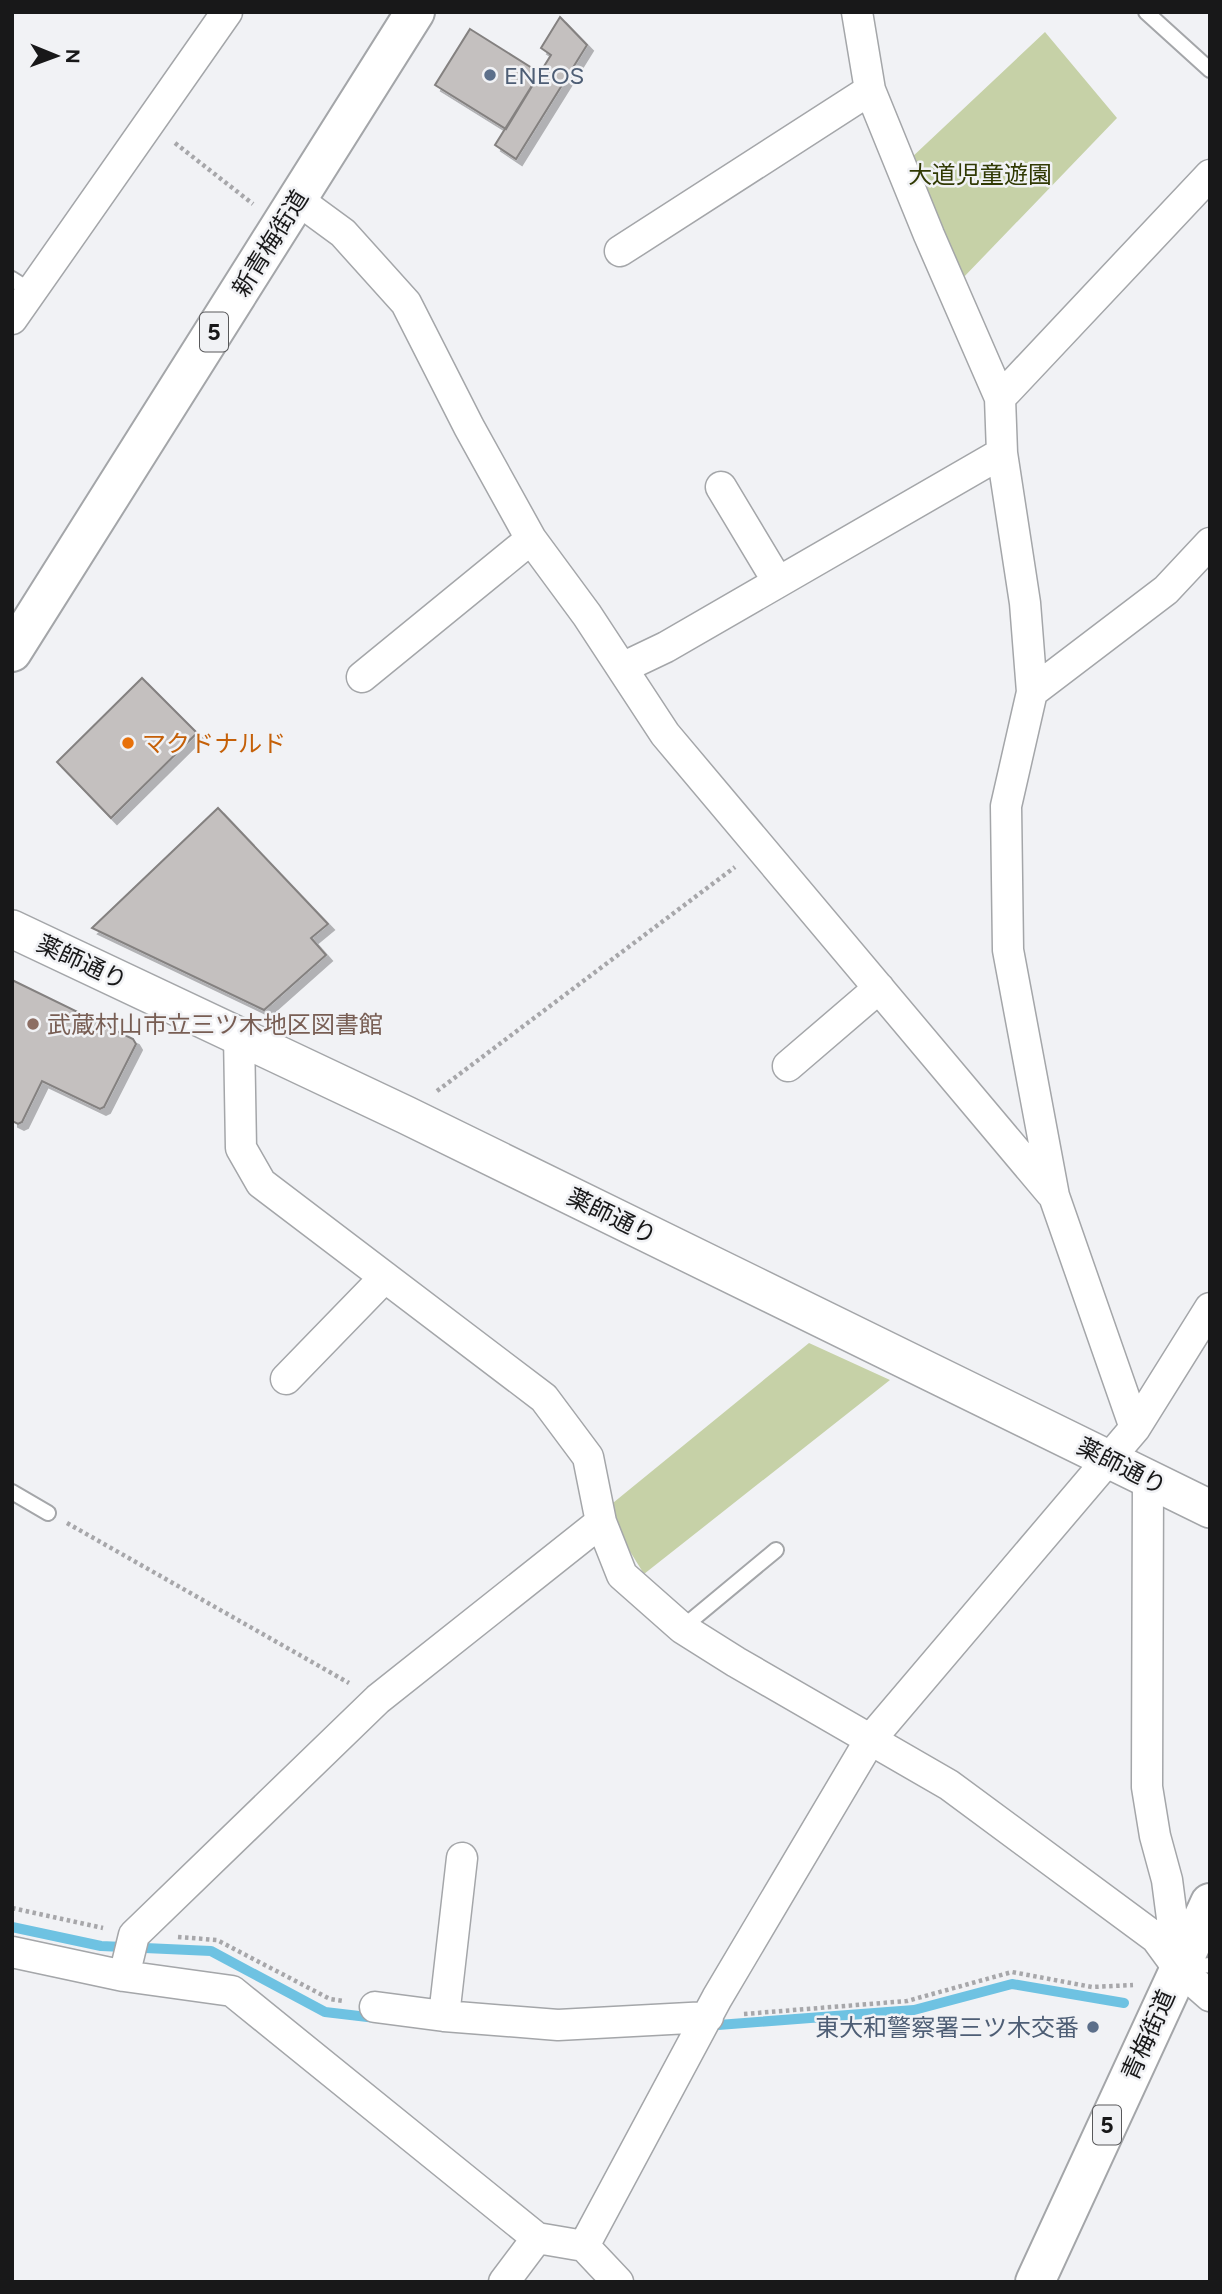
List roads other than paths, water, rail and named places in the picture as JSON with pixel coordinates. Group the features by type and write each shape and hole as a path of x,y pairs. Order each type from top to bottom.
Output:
{"main road":[{"name":"新青梅街道","path":"12,652 415,12"},
{"name":"青梅街道","path":"1035,2282 1184,1977 1210,1903"}],"street":[{"path":"12,319 22,285 149,122 227,12"},
{"path":"857,12 870,90 929,236 1000,398 1002,453 1026,603 1031,692 1006,806 1008,950 1054,1196 1135,1428"},
{"path":"620,251 870,90"},
{"path":"1000,398 1210,175"},
{"path":"290,213 343,233 405,303 531,539 587,615 665,734 1054,1196"},
{"path":"622,668 666,647 1002,453"},
{"path":"721,487 778,582"},
{"path":"362,677 531,539"},
{"path":"1031,692 1166,590 1210,543"},
{"name":"薬師通り","path":"12,929 406,1115 1210,1509"},
{"path":"788,1066 879,988"},
{"path":"239,1035 241,1148 261,1183 544,1398 588,1457 601,1522 622,1576 682,1628 949,1785 1156,1938 1184,1977 1210,1996"},
{"path":"286,1379 385,1277"},
{"path":"584,2246 704,2026 870,1740 1135,1428 1210,1308"},
{"path":"1148,1479 1147,1787 1184,1977"},
{"path":"124,1976 134,1935 378,1699 601,1522"},
{"path":"444,2016 462,1858"},
{"path":"12,1952 124,1976 232,1991 537,2238 584,2246 618,2282"},
{"path":"375,2007 444,2016 558,2025 704,2026"},
{"path":"504,2282 537,2238"}],"lane":[{"path":"1146,12 1210,70"},
{"path":"12,1492 48,1513"},
{"path":"682,1628 776,1550"}],"waterway":[{"path":"12,1927 101,1946 211,1951 325,2012 376,2018"},
{"path":"705,2026 914,2010 1012,1984 1124,2003"}],"place":[{"name":"ENEOS","path":"490,75"},
{"name":"マクドナルド","path":"128,743"},
{"name":"武蔵村山市立三ツ木地区図書館","path":"33,1024"},
{"name":"東大和警察署三ツ木交番","path":"1093,2027"}],"park label":[{"name":"大道児童遊園","path":"980,174"}]}
